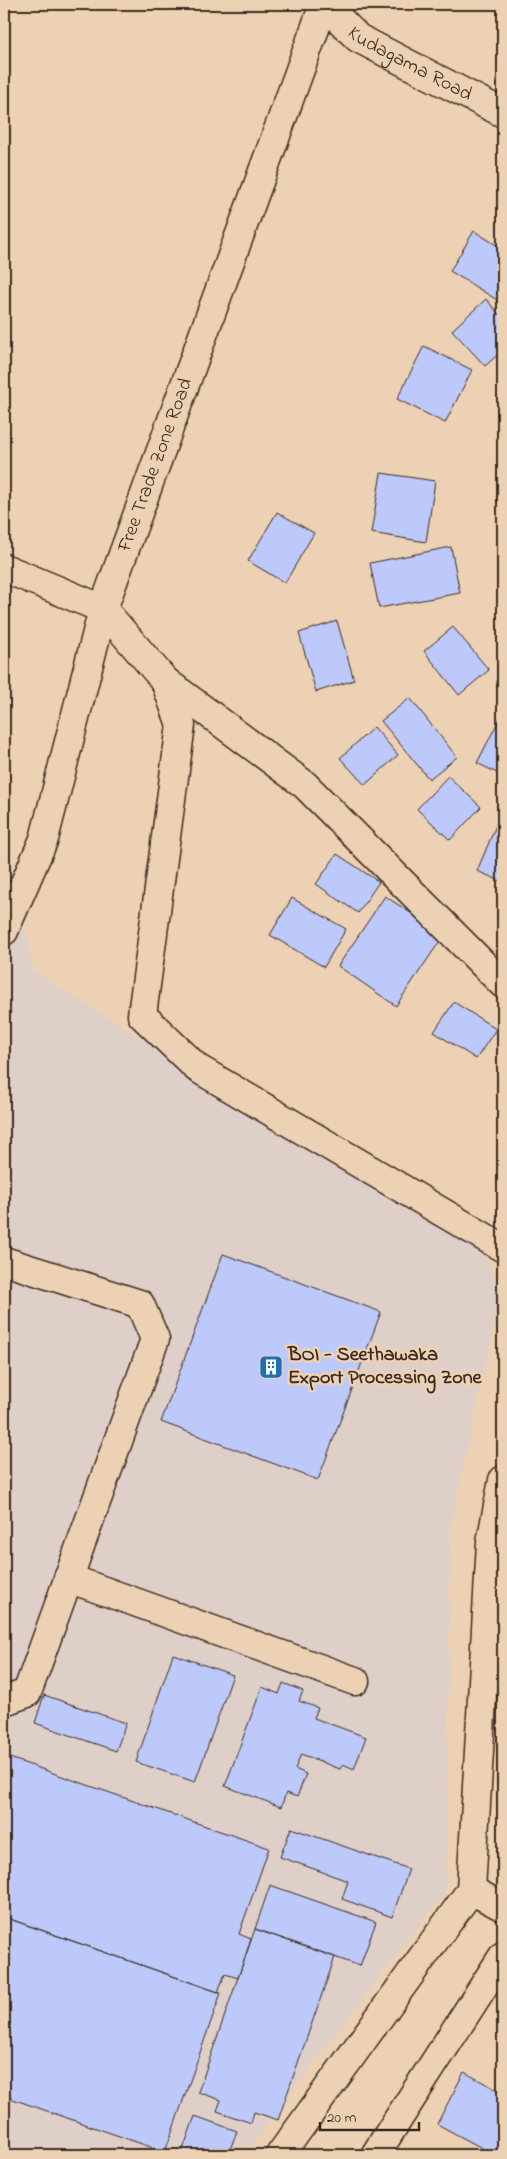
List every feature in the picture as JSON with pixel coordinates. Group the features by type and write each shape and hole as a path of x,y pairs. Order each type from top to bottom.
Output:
{"street":[{"name":"Kudagama Road","path":"324,4 358,38 503,113"},
{"name":"Free Trade Zone Road","path":"4,931 44,839 103,609 324,4"},
{"path":"4,568 103,609 165,680 306,785 503,984"},
{"path":"165,680 181,725 142,1015 197,1068 503,1248"},
{"path":"4,1261 140,1304 154,1339 27,1693 4,1701"},
{"path":"280,2155 471,1890 490,1542 503,1480"},
{"path":"68,1578 355,1681"},
{"path":"471,1890 503,1907"},
{"path":"375,2155 503,1956"}],"shaded area":[{"path":"4,817 33,971 483,1252 501,1292 450,1527 446,1894 424,1918 244,2155 4,2155"}],"building":[{"path":"474,231 503,249 502,303 450,271"},
{"path":"486,299 503,319 503,350 485,366 452,330"},
{"path":"424,346 472,370 445,423 397,399"},
{"path":"503,469 503,503 497,502"},
{"path":"381,473 435,481 426,542 371,533"},
{"path":"277,512 314,533 285,583 248,561"},
{"path":"451,547 460,593 379,608 370,563"},
{"path":"337,621 354,680 316,692 299,633"},
{"path":"453,627 489,670 459,695 424,651"},
{"path":"410,698 457,757 429,779 381,721"},
{"path":"503,712 503,776 477,763"},
{"path":"374,727 398,755 365,785 340,758"},
{"path":"448,776 481,807 450,840 417,809"},
{"path":"497,823 503,825 503,882 477,871"},
{"path":"337,854 379,882 358,913 316,884"},
{"path":"385,896 444,935 396,1006 338,966"},
{"path":"292,898 346,929 324,967 270,935"},
{"path":"454,1002 496,1029 476,1059 434,1032"},
{"name":"BOI - Seethawaka Export Processing Zone","path":"223,1254 381,1312 318,1480 161,1422"},
{"path":"173,1654 233,1675 195,1782 136,1762"},
{"path":"283,1683 303,1691 299,1701 318,1708 314,1718 366,1737 354,1769 343,1764 340,1769 301,1754 295,1769 306,1774 297,1797 286,1793 281,1807 225,1786 262,1687 279,1694"},
{"path":"44,1695 126,1723 116,1751 35,1723"},
{"path":"4,1756 269,1848 239,1934 251,1939 238,1978 225,1974 218,1992 4,1917"},
{"path":"291,1828 409,1869 392,1917 342,1899 348,1881 280,1857"},
{"path":"270,1885 376,1922 360,1966 255,1929"},
{"path":"4,1917 221,1993 165,2152 4,2096"},
{"path":"255,1929 335,1957 278,2120 254,2112 251,2123 217,2111 221,2100 198,2092"},
{"path":"464,2072 503,2093 503,2149 500,2155 495,2155 437,2124"},
{"path":"195,2116 237,2131 228,2155 181,2155"}],"place":[{"name":"BOI - Seethawaka Export Processing Zone","path":"271,1367"}]}
